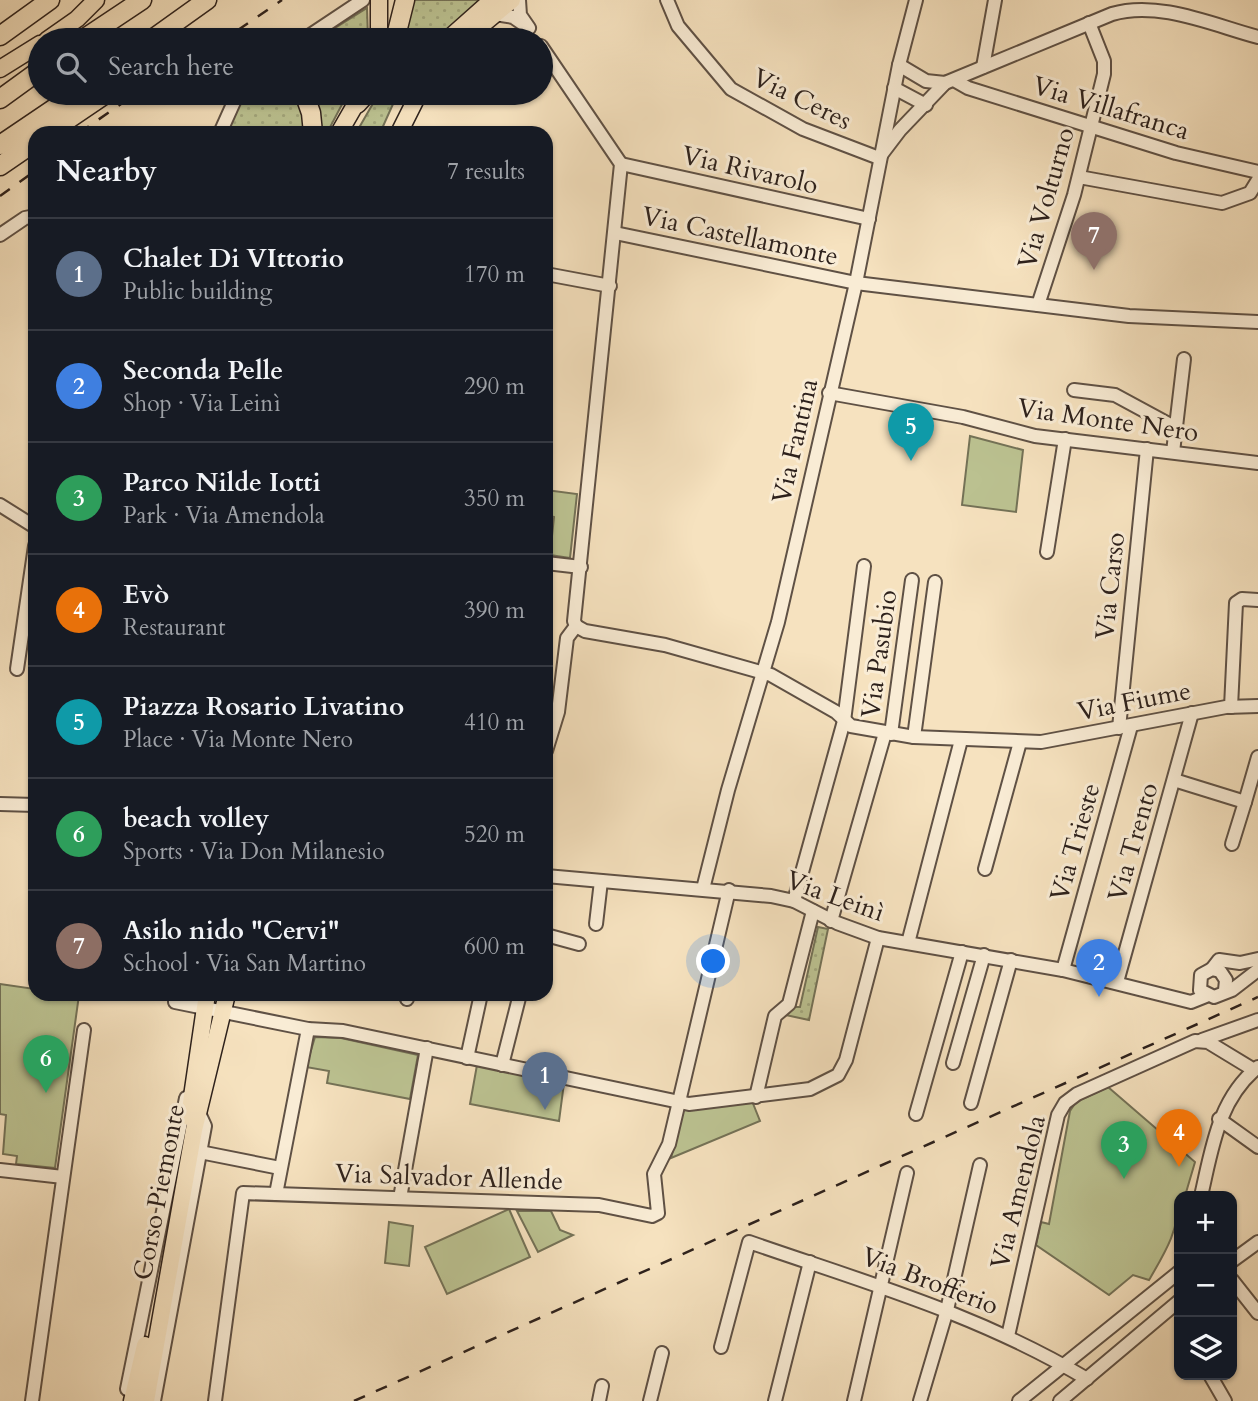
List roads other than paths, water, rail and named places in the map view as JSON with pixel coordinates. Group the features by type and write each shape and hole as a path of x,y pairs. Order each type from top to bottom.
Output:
{"highway":[{"path":"0,36 50,0"},
{"path":"100,28 142,0"},
{"path":"168,28 207,0"},
{"path":"399,28 405,0"},
{"path":"0,99 28,79"},
{"path":"28,126 59,105"},
{"path":"58,126 89,105"},
{"path":"308,105 312,126"},
{"path":"0,145 28,126"},
{"path":"0,166 28,147"}],"main road":[{"path":"62,28 96,0"},
{"path":"379,0 379,28"},
{"path":"461,28 490,4 512,0"},
{"path":"473,28 490,4"},
{"path":"0,69 28,52"},
{"path":"343,126 356,105"},
{"path":"391,126 401,105"},
{"path":"402,126 413,105"},
{"name":"Corso Piemonte","path":"132,1401 153,1327 226,1001"},
{"name":"Corso Piemonte","path":"146,1401 153,1327 206,1002"}],"street":[{"path":"321,28 363,0"},
{"path":"519,0 520,15 529,28"},
{"name":"Via Ceres","path":"667,0 678,26 731,89 803,130 879,158"},
{"name":"Via Fantina","path":"703,889 728,790 778,622 856,283 879,158 916,0"},
{"path":"983,67 995,0"},
{"path":"490,4 529,28"},
{"path":"879,158 900,130 949,81 1122,11 1142,8 1258,37"},
{"name":"Via Volturno","path":"1038,305 1079,177 1105,67 1089,23"},
{"path":"553,64 621,164 574,621 576,626 567,638 558,712 553,728"},
{"name":"Via Villafranca","path":"899,65 926,81 949,81 1091,128 1258,172"},
{"path":"894,88 926,105"},
{"path":"223,126 233,105"},
{"name":"Via Rivarolo","path":"621,164 869,219"},
{"path":"1079,177 1222,203 1250,193 1258,180"},
{"path":"0,235 28,217"},
{"name":"Via Castellamonte","path":"615,233 856,283 1154,318 1258,322"},
{"path":"553,275 610,286"},
{"path":"1173,452 1184,359"},
{"path":"1073,390 1115,395 1176,428"},
{"name":"Via Monte Nero","path":"829,393 891,402 1028,435 1258,463"},
{"path":"1047,552 1065,439"},
{"name":"Via Carso","path":"1125,727 1147,449"},
{"path":"0,505 28,523"},
{"path":"553,564 581,567"},
{"path":"794,901 844,721 864,566"},
{"name":"Via Pasubio","path":"831,920 888,734 912,580"},
{"path":"914,737 935,582"},
{"path":"18,669 28,597"},
{"path":"1231,707 1236,603 1242,599 1258,600"},
{"name":"Via Fiume","path":"576,626 585,631 665,645 777,677 824,705 851,726 888,734 961,740 1041,742 1192,713 1258,706"},
{"name":"Via Trento","path":"1117,982 1192,713"},
{"name":"Via Trieste","path":"1063,970 1125,727"},
{"path":"908,943 961,740"},
{"path":"985,869 1020,742"},
{"path":"1231,844 1258,757"},
{"path":"1174,780 1245,802"},
{"path":"0,804 28,805"},
{"name":"Via Leinì","path":"553,877 729,890 794,901 831,920 878,938 1063,970 1187,1000 1203,992 1201,975 1225,976"},
{"path":"596,924 601,881"},
{"path":"679,1101 729,890"},
{"path":"756,1097 775,1016 789,1004 813,911"},
{"path":"553,937 579,944"},
{"path":"175,1002 206,1002 224,1013 308,1029 343,1031 698,1104 810,1089 838,1074 846,1060 878,938"},
{"path":"915,1114 962,952"},
{"path":"953,1063 984,955"},
{"path":"1203,992 1214,997 1225,976 1258,959"},
{"path":"971,1103 1011,960"},
{"path":"1225,976 1258,970"},
{"path":"467,1058 479,1001"},
{"path":"502,1065 518,1001"},
{"path":"1202,1040 1258,1020"},
{"path":"276,1194 308,1029"},
{"path":"32,1401 84,1030"},
{"path":"1202,1040 1256,1068 1219,1119 1202,1191"},
{"name":"Via Amendola","path":"1008,1336 1058,1115 1065,1103 1077,1094 1202,1040"},
{"path":"400,1198 427,1048"},
{"name":"Corso Piemonte","path":"124,1401 183,1104 195,1075"},
{"name":"Via Salvador Allende","path":"215,1401 243,1193 599,1205 652,1216 658,1213 654,1174 670,1144 679,1101"},
{"path":"154,1401 205,1126 199,1112"},
{"path":"1219,1119 1258,1147"},
{"path":"200,1152 280,1168"},
{"path":"920,1401 947,1310 980,1165"},
{"path":"0,1170 63,1178"},
{"path":"854,1401 907,1173"},
{"name":"Via Brofferio","path":"721,1348 749,1242 882,1284 947,1310 1008,1336 1087,1379"},
{"path":"1237,1257 1258,1242"},
{"path":"775,1401 810,1262"},
{"path":"1019,1401 1174,1276"},
{"path":"1237,1286 1258,1313"},
{"path":"1060,1401 1174,1306"},
{"path":"650,1401 662,1353"},
{"path":"1213,1380 1225,1401"},
{"path":"599,1401 602,1386"}],"railway":[{"path":"241,28 282,0"},
{"path":"89,126 120,105"},
{"path":"0,196 28,176"},
{"path":"354,1401 1258,997"}],"place":[{"name":"Asilo nido \"Cervi\"","path":"1094,270"},
{"name":"Piazza Rosario Livatino","path":"911,461"},
{"name":"Seconda Pelle","path":"1099,997"},
{"name":"beach volley","path":"46,1093"},
{"name":"Chalet Di VIttorio","path":"545,1110"},
{"name":"Evò","path":"1179,1167"},
{"name":"Parco Nilde Iotti","path":"1124,1179"}]}
